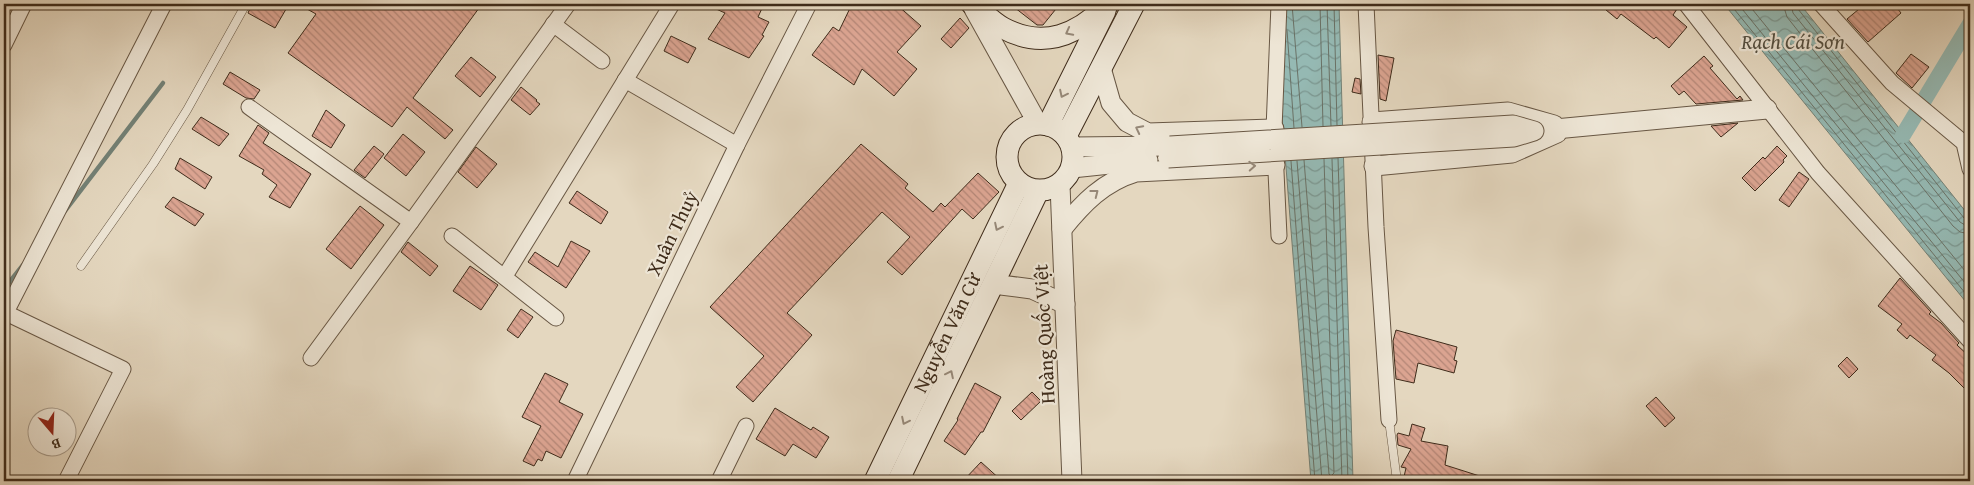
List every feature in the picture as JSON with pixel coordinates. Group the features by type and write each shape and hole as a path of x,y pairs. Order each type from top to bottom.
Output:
{"main road":[{"path":"971,4 1003,28 1032,38 1063,36 1095,18 1108,4"},
{"path":"1043,124 1108,4"},
{"path":"1069,142 1101,68 1134,4"},
{"path":"1043,124 1060,130 1069,142 1074,157 1072,168 1060,185 1029,187 1012,174 1008,164 1008,152 1011,142 1018,133 1027,127 1043,124"},
{"name":"Nguyễn Văn Cừ","path":"898,481 994,284 1029,187"},
{"name":"Nguyễn Văn Cừ","path":"875,481 1029,187"}],"street":[{"path":"4,45 24,4"},
{"path":"66,481 123,369 4,314 164,4"},
{"path":"311,358 568,4"},
{"path":"505,276 672,4"},
{"name":"Xuân Thuỷ","path":"575,481 737,146 809,4"},
{"path":"971,4 1043,124"},
{"path":"1279,236 1274,129 1280,4"},
{"path":"1366,4 1389,420"},
{"path":"1686,4 1818,173 1970,341"},
{"path":"1821,4 1895,86 1964,144 1970,169"},
{"path":"553,24 602,61"},
{"path":"1101,68 1111,103 1127,122 1148,133 1274,129"},
{"path":"625,80 737,146"},
{"path":"249,107 411,222"},
{"path":"1072,168 1169,152 1514,125 1534,131 1567,129 1767,109"},
{"path":"1372,122 1508,112 1567,129"},
{"path":"1374,166 1512,153 1567,129"},
{"path":"1069,142 1169,152"},
{"path":"1062,229 1082,205 1097,191 1123,176 1136,172 1275,165"},
{"name":"Hoàng Quốc Việt","path":"1060,185 1072,481"},
{"path":"452,236 556,318"},
{"path":"994,284 1032,289 1065,304"},
{"path":"719,481 746,426"}],"lane":[{"path":"81,266 153,164 187,110 246,4"},
{"path":"1389,420 1397,481"}],"water":[{"path":"1273,4 1339,4 1353,481 1311,481"},
{"name":"Rạch Cái Sơn","path":"1724,4 1800,4 1970,217 1970,307"}],"building":[{"path":"252,4 289,4 275,28 248,13"},
{"path":"298,4 482,4 413,98 453,130 445,139 407,107 392,127 288,53 316,14"},
{"path":"705,4 764,4 758,17 769,22 762,35 764,36 749,58 708,39 725,13"},
{"path":"852,4 896,4 921,26 897,52 917,69 894,96 862,69 854,85 812,55 833,27 839,31"},
{"path":"1010,4 1060,4 1043,25 1037,25"},
{"path":"1607,4 1670,4 1677,9 1673,15 1687,27 1669,48 1621,14 1617,19 1606,10 1610,5"},
{"path":"1865,4 1894,4 1901,13 1868,42 1847,19"},
{"path":"960,18 969,28 951,48 941,39"},
{"path":"671,36 696,48 688,63 664,51"},
{"path":"1911,54 1929,67 1912,88 1896,73"},
{"path":"1378,55 1394,58 1386,101 1380,99"},
{"path":"1704,56 1713,66 1710,68 1737,99 1740,96 1743,100 1696,104 1684,91 1679,95 1671,86"},
{"path":"471,57 496,77 480,97 455,76"},
{"path":"230,72 260,90 254,99 246,98 223,84"},
{"path":"1355,78 1360,79 1361,94 1352,92"},
{"path":"521,87 540,104 530,115 511,100"},
{"path":"326,110 345,125 331,148 312,136"},
{"path":"201,117 229,134 219,146 192,129"},
{"path":"1738,123 1721,137 1711,126"},
{"path":"258,125 269,133 263,143 311,174 290,208 269,197 277,185 262,174 264,170 239,156"},
{"path":"403,134 425,152 406,176 384,158"},
{"path":"861,144 908,184 905,188 933,212 941,203 945,207 978,173 999,192 973,219 962,209 902,275 887,262 910,237 882,212 787,313 812,335 753,402 736,387 764,356 710,307"},
{"path":"374,146 384,154 365,178 354,170"},
{"path":"1777,146 1787,156 1783,160 1784,162 1755,191 1742,178"},
{"path":"476,147 497,164 477,188 458,172"},
{"path":"180,158 212,177 205,189 175,169"},
{"path":"1799,172 1809,179 1789,207 1779,200"},
{"path":"577,191 608,212 601,224 569,203"},
{"path":"173,197 204,214 195,226 165,207"},
{"path":"360,206 384,225 351,269 326,249"},
{"path":"571,241 590,251 566,288 528,262 535,252 558,267"},
{"path":"408,242 438,266 430,276 401,252"},
{"path":"470,266 498,285 481,310 453,291"},
{"path":"1900,278 1931,312 1929,314 1941,323 1959,343 1957,345 1970,357 1970,383 1965,389 1932,360 1936,355 1910,335 1907,339 1897,330 1902,324 1878,306"},
{"path":"521,309 533,317 518,338 507,330"},
{"path":"1396,330 1457,347 1454,360 1457,361 1454,373 1418,363 1414,383 1396,379 1393,341"},
{"path":"1847,357 1858,369 1849,378 1838,366"},
{"path":"545,373 568,384 559,402 583,414 561,458 546,451 542,461 538,459 534,466 523,461 541,426 522,417"},
{"path":"975,383 1001,397 983,432 981,432 965,455 944,441 958,420"},
{"path":"1032,392 1041,401 1021,420 1012,411"},
{"path":"1656,397 1675,418 1665,427 1646,406"},
{"path":"775,408 811,430 813,427 829,437 816,458 793,444 785,456 756,439"},
{"path":"1412,424 1425,428 1421,441 1448,446 1445,465 1489,479 1488,481 1403,481 1406,468 1401,467 1411,449 1398,445 1397,435 1398,433 1409,436"},
{"path":"981,462 1002,481 963,481"}],"waterway":[{"path":"1903,135 1970,24"},
{"path":"65,211 163,83"},
{"path":"4,289 23,265"}]}
